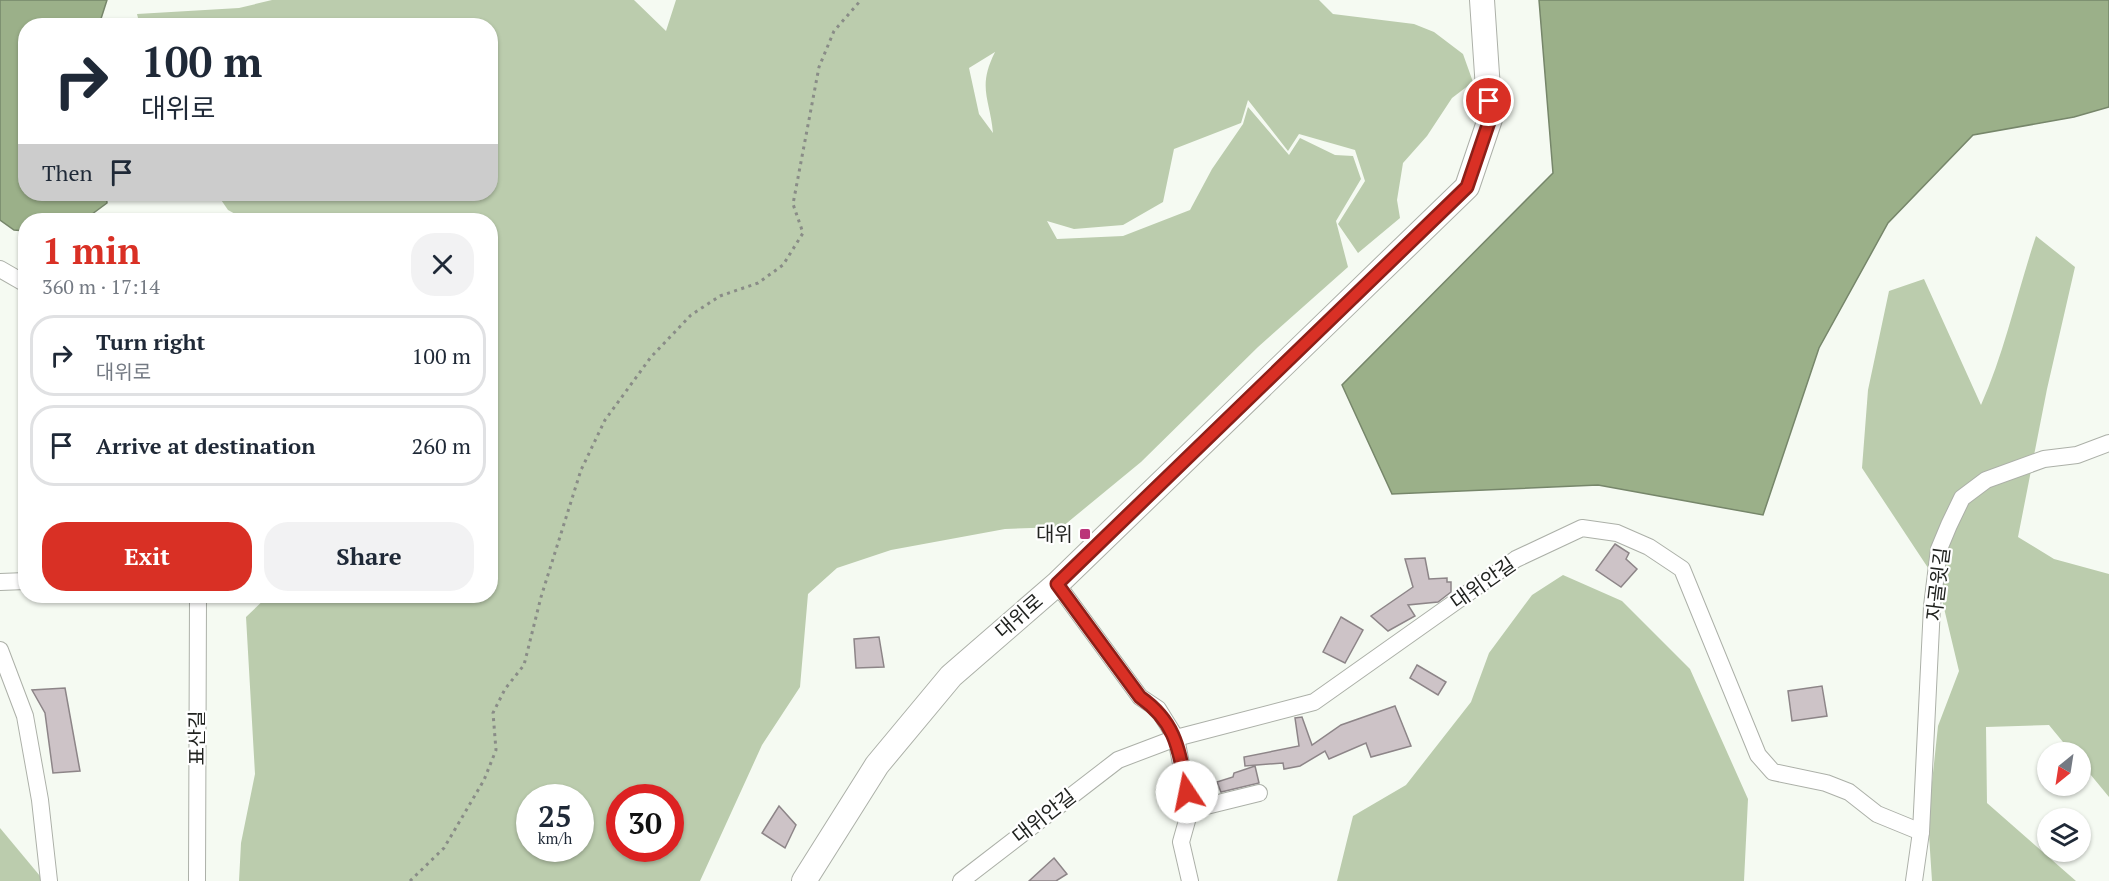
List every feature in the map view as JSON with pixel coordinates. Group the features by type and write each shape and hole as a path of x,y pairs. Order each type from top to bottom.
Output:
{"main road":[{"name":"대위로","path":"804,881 877,765 951,676 1057,584 1467,187 1490,119 1482,0"}],"street":[{"path":"0,269 18,279"},
{"name":"자골윗길","path":"1914,881 1921,832 1932,606 1939,549 1962,498 1986,480 2044,459 2077,455 2109,443"},
{"name":"대위안길","path":"961,881 1118,759 1176,738 1314,702 1516,559 1582,528 1628,538 1650,546 1682,569 1758,755 1773,772 1826,783 1849,792 1877,814 1921,832"},
{"path":"0,582 18,581"},
{"path":"1057,584 1140,697 1158,709 1176,738 1190,810 1182,842 1190,881"},
{"name":"표산길","path":"197,881 198,603"},
{"path":"0,650 25,716 40,800 49,881"},
{"path":"1190,810 1259,792"}],"path":[{"path":"410,881 444,848 484,780 496,750 493,713 505,689 524,665 544,586 581,470 605,420 651,357 692,315 720,296 758,283 783,265 803,233 793,204 819,67 834,31 861,0"}],"shaded area":[{"path":"0,0 107,0 101,18 18,18 18,201 107,201 107,203 93,213 18,213 18,230 0,220"},
{"path":"272,0 634,0 666,31 676,0 1319,0 1333,14 1414,24 1434,32 1463,54 1473,82 1452,98 1427,136 1403,163 1397,200 1400,218 1358,253 1338,224 1365,181 1355,150 1299,134 1288,151 1248,100 1241,123 1174,149 1163,202 1123,225 1074,229 1047,221 1057,239 1123,236 1190,210 1212,169 1243,124 1248,107 1289,155 1300,138 1335,155 1353,156 1361,179 1336,221 1348,267 1258,347 1141,462 1062,527 1005,529 891,550 837,568 808,594 800,687 762,745 700,881 239,881 241,843 255,774 246,617 261,603 498,603 498,213 233,213 228,210 222,201 498,201 498,18 138,18 137,14 239,8","holes":["995,52 987,75 986,93 993,133 979,114 969,68"]},
{"path":"1539,0 2109,0 2109,107 2074,117 1973,135 1888,223 1819,348 1763,515 1598,485 1392,494 1342,385 1553,173"},
{"path":"2036,236 2075,267 2047,389 2018,537 2054,559 2109,574 2109,797 2091,775 2091,742 2063,742 2049,725 1986,727 1987,803 2037,847 2037,862 2054,862 2076,881 1932,881 1928,820 1938,726 1959,671 1938,583 1862,468 1868,390 1889,291 1924,279 1981,405 2004,343"},
{"path":"1563,575 1622,601 1690,669 1748,799 1744,881 1337,881 1353,816 1406,785 1471,702 1489,653 1532,595"},
{"path":"0,828 40,876 41,881 0,881"}],"building":[{"path":"1615,544 1629,553 1626,559 1637,569 1621,587 1596,570"},
{"path":"1425,558 1429,579 1447,578 1447,582 1451,582 1451,592 1438,602 1408,605 1415,616 1388,631 1371,616 1413,587 1405,559"},
{"path":"1341,617 1363,630 1345,663 1323,652"},
{"path":"879,637 884,667 856,668 854,639"},
{"path":"1417,665 1446,682 1438,695 1410,678"},
{"path":"1822,686 1827,716 1792,721 1788,691"},
{"path":"65,688 80,771 53,773 45,713 32,690"},
{"path":"1395,706 1411,746 1371,757 1366,743 1329,759 1325,751 1300,766 1284,769 1283,763 1245,766 1244,757 1299,746 1295,718 1302,717 1312,745 1341,725"},
{"path":"1255,766 1259,783 1221,792 1217,782"},
{"path":"779,806 796,825 785,848 762,833"},
{"path":"1054,858 1067,874 1056,881 1029,881"}],"place":[{"name":"대위","path":"1085,534"}],"route":[{"path":"1187,792 1176,738 1158,709 1140,697 1057,584 1467,187 1490,119 1489,101"}]}
